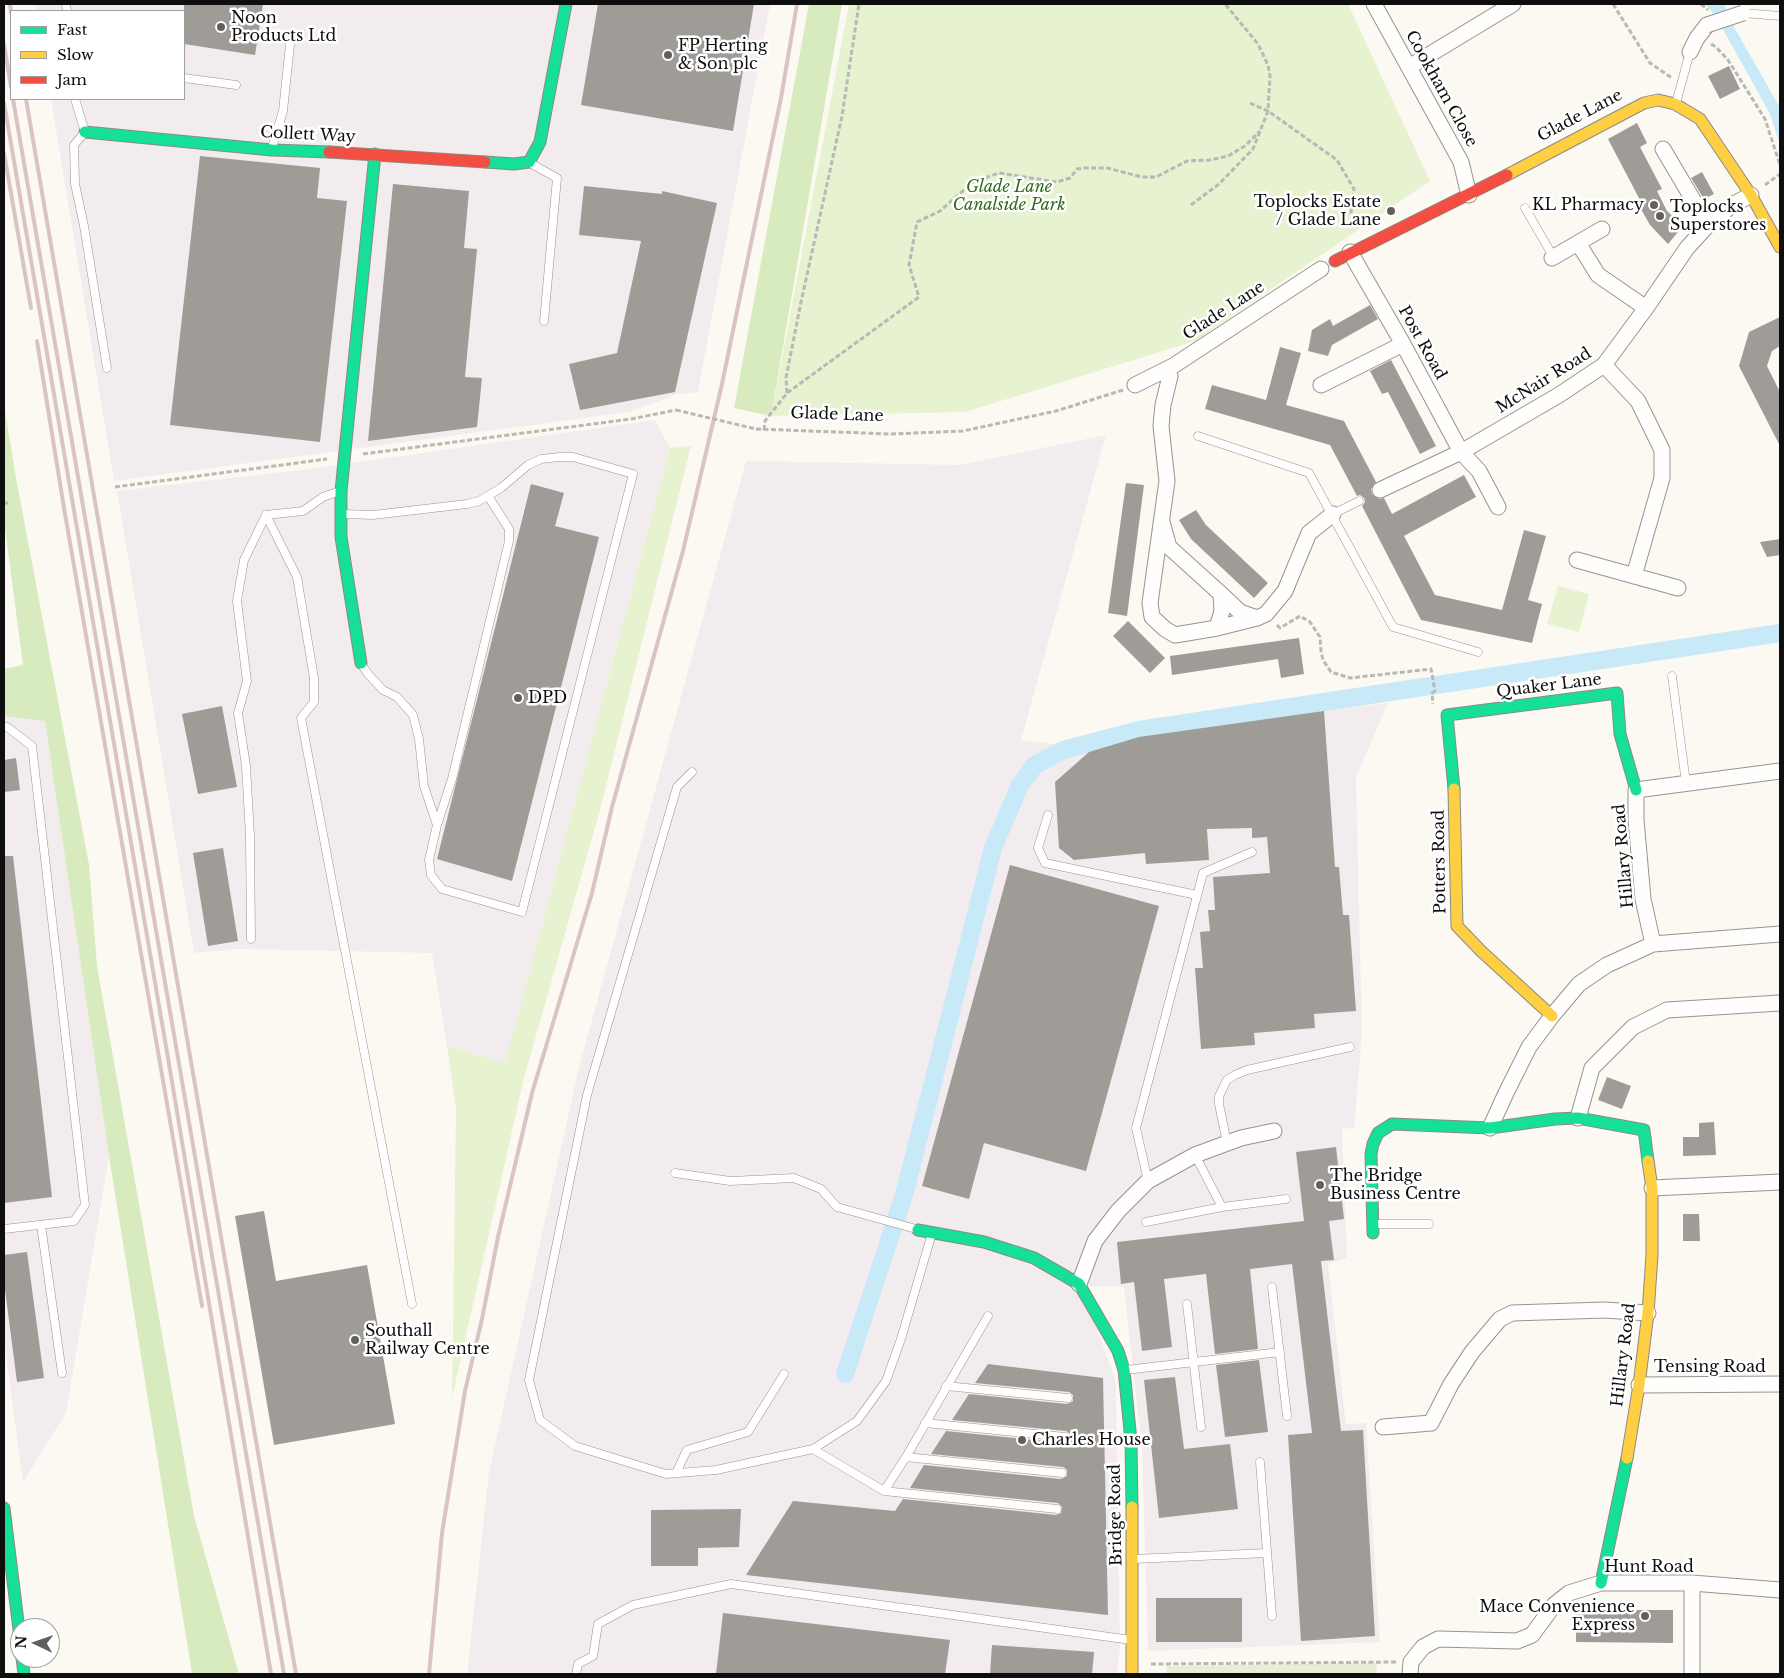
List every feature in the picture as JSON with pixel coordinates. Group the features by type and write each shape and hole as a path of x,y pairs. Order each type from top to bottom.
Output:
{"street":[{"path":"529,162 540,142 566,4"},
{"name":"Cookham Close","path":"1374,4 1461,162 1469,195"},
{"path":"1409,67 1513,4"},
{"path":"1690,52 1697,38 1707,25 1743,13"},
{"name":"Glade Lane","path":"1335,261 1469,195 1644,103 1658,100 1675,104 1700,119 1752,195 1780,247"},
{"name":"Collett Way","path":"86,132 272,150 375,154 514,164 529,162"},
{"path":"1663,149 1708,225"},
{"path":"361,663 341,537 341,491 375,154"},
{"name":"McNair Road","path":"1380,490 1461,452 1559,395 1604,365 1687,248 1708,225 1732,205 1752,195"},
{"path":"1553,258 1602,230"},
{"path":"1578,243 1598,275 1646,308"},
{"name":"Post Road","path":"1350,252 1403,344 1461,452 1479,471 1498,507"},
{"name":"Glade Lane","path":"1135,385 1167,370 1321,269"},
{"path":"1321,385 1403,344"},
{"path":"1604,365 1638,401 1662,450 1662,478 1634,576"},
{"path":"1167,370 1170,376 1163,405 1161,426 1167,481 1150,603 1152,617 1165,629 1175,635 1216,628 1266,614 1285,591 1309,533 1333,514"},
{"path":"1162,522 1169,547 1240,612 1257,618"},
{"path":"1578,560 1678,588"},
{"path":"1216,628 1222,611 1221,594"},
{"name":"Quaker Lane","path":"1447,715 1616,693 1620,734 1636,790"},
{"name":"Potters Road","path":"1447,715 1454,781 1457,926 1481,951 1552,1016"},
{"name":"Hillary Road","path":"1653,944 1643,899 1636,820 1636,790 1780,771"},
{"path":"1490,1128 1529,1047 1579,984 1607,965 1653,944 1780,934"},
{"path":"1373,1229 1372,1144 1378,1133 1384,1128 1392,1124 1406,1124 1490,1128 1555,1119 1578,1118 1592,1068 1633,1027 1667,1010 1780,1003"},
{"name":"Hillary Road","path":"1578,1118 1644,1130 1652,1188 1652,1255 1648,1313 1639,1385 1625,1469 1601,1583"},
{"path":"1079,1284 1095,1242 1118,1211 1148,1181 1195,1155 1241,1138 1274,1131"},
{"path":"1652,1188 1780,1182"},
{"name":"Bridge Road","path":"918,1230 984,1242 1034,1258 1079,1284 1118,1351 1124,1370 1131,1441 1133,1669"},
{"path":"1383,1427 1431,1422 1451,1384 1472,1352 1500,1319 1512,1313 1605,1310 1648,1313"},
{"name":"Tensing Road","path":"1639,1385 1780,1384"},
{"path":"4,1508 18,1618"},
{"name":"Hunt Road","path":"1410,1668 1423,1647 1438,1639 1516,1641 1532,1635 1554,1605 1568,1593 1601,1583 1692,1583 1780,1590"},
{"path":"1692,1583 1692,1674"}],"lane":[{"path":"1743,13 1780,16"},
{"path":"272,150 283,111 291,35"},
{"path":"1675,104 1690,52"},
{"path":"185,78 236,85"},
{"path":"74,100 86,132 74,145 75,184 84,226 106,368"},
{"path":"529,162 557,178 544,321"},
{"path":"1525,208 1553,258"},
{"name":"Glade Lane","path":"1321,269 1335,261"},
{"path":"1198,436 1309,472 1394,627 1478,652"},
{"path":"341,514 373,515 458,505 479,500 501,488 528,465 541,459 560,456 573,457 633,474 522,912 442,889 431,875 429,860 437,824 452,779 509,541 508,529 488,496"},
{"path":"266,515 303,511 323,497 341,491"},
{"path":"1333,514 1359,501"},
{"path":"251,939 250,836 246,766 238,712 247,681 237,601 244,560 266,515"},
{"path":"266,515 298,577 314,678 314,702 301,718 412,1304"},
{"path":"361,663 368,674 384,690 397,697 412,715 419,739 424,786 437,824"},
{"path":"1672,676 1686,783"},
{"path":"4,727 7,727 32,746 85,1205 74,1221 4,1230"},
{"path":"692,772 677,787 587,1095 529,1380 540,1420 575,1446 666,1474 716,1470 813,1450 857,1420 886,1381 901,1339 932,1233"},
{"path":"1048,815 1038,848 1046,862 1197,895"},
{"path":"1148,1181 1136,1128 1203,873 1252,852"},
{"path":"1227,1143 1219,1104 1219,1096 1227,1080 1247,1070 1350,1047"},
{"path":"1195,1155 1222,1207"},
{"path":"675,1173 730,1180 794,1178 822,1189 836,1207 918,1230"},
{"path":"1146,1222 1222,1207 1286,1199"},
{"path":"1373,1229 1429,1224"},
{"path":"41,1225 62,1373"},
{"path":"1272,1287 1287,1416"},
{"path":"1187,1304 1200,1427"},
{"path":"884,1491 906,1457 988,1316"},
{"path":"1124,1370 1280,1352"},
{"path":"676,1473 687,1450 748,1432 784,1374"},
{"path":"946,1386 1068,1398"},
{"path":"925,1423 1064,1437"},
{"path":"813,1450 884,1491 1057,1509"},
{"path":"906,1457 1062,1473"},
{"path":"1260,1462 1272,1616"},
{"path":"1132,1559 1267,1553"},
{"path":"576,1674 578,1664 593,1656 598,1624 633,1605 731,1584 1133,1640"}],"path":[{"path":"787,393 786,378 842,116 859,4"},
{"path":"1191,205 1219,184 1253,149 1268,111 1270,76 1268,65 1258,44 1226,4"},
{"path":"1613,4 1650,63 1680,85"},
{"path":"1716,47 1728,60 1765,118 1780,165"},
{"path":"1250,103 1268,111 1337,160 1354,189 1351,213 1370,243"},
{"path":"764,430 765,421 787,393 919,297 909,265 917,222 940,211 973,182 999,173 1057,182 1070,178 1077,169 1084,168 1107,168 1142,177 1156,177 1187,161 1210,160 1228,156 1245,146 1260,131"},
{"name":"Glade Lane","path":"354,455 631,419 676,410 756,430 890,434 963,431 1056,411 1135,385"},
{"path":"115,488 327,459"},
{"path":"1275,623 1280,628 1300,616 1310,622 1320,638 1320,651 1323,660 1331,672 1350,678 1431,668 1434,688"},
{"path":"1133,1669 1410,1668"}],"shaded area":[{"path":"36,4 770,4 698,392 678,394 629,412 114,481 51,100 185,100 185,10 37,10"},
{"path":"655,420 670,448 505,1064 447,1046 432,953 237,949 194,953 117,491 310,469"},
{"path":"1106,435 1021,740 1088,748 1149,730 1388,703 1356,777 1362,1033 1354,1128 1342,1129 1347,1258 1328,1264 1346,1424 1366,1423 1380,1642 1148,1651 1142,1448 1124,1287 1082,1286 1116,1382 1120,1648 1117,1674 467,1674 489,1472 579,1067 746,461 959,465"},
{"path":"4,716 45,720 109,1156 66,1413 23,1482 4,1341"}],"green space":[{"path":"809,4 842,4 771,416 734,408"},
{"name":"Glade Lane Canalside Park","path":"849,4 1348,4 1430,181 1195,341 965,412 771,416"},
{"path":"4,405 89,865 97,966 194,1516 239,1674 192,1674 109,1156 45,721 4,716 4,669 23,665 4,521"},
{"path":"691,446 600,810 524,1078 452,1398 456,1108 447,1046 505,1063 670,448"},
{"path":"1558,586 1589,594 1579,632 1547,624"},
{"path":"1377,1663 1376,1674 1166,1674 1167,1666"}],"water":[{"path":"1705,4 1724,4 1733,25 1780,108 1780,145 1770,114 1715,15"}],"building":[{"name":"Noon Products Ltd","path":"184,4 263,4 255,55 185,44"},
{"name":"FP Herting & Son plc","path":"598,4 754,4 733,131 581,105"},
{"path":"1729,66 1740,89 1720,99 1708,76"},
{"path":"1637,123 1647,143 1640,147 1662,189 1657,191 1667,211 1683,226 1668,244 1650,225 1637,202 1640,200 1608,139"},
{"path":"200,156 320,168 317,198 347,201 320,442 170,425"},
{"path":"1702,172 1714,194 1704,199 1691,178"},
{"path":"393,184 469,191 464,248 477,249 465,377 482,378 477,427 368,441"},
{"path":"584,186 662,194 662,191 717,203 675,392 580,410 569,364 617,353 641,241 579,235"},
{"path":"1370,305 1378,319 1332,345 1328,356 1308,351 1312,330 1330,319 1333,326"},
{"path":"1780,317 1780,346 1772,351 1767,366 1780,392 1780,446 1739,366 1749,332"},
{"path":"1280,347 1301,353 1286,405 1344,421 1376,482 1371,489 1372,494 1379,499 1384,498 1392,514 1464,475 1476,497 1404,536 1435,595 1502,610 1524,530 1546,536 1528,600 1542,604 1532,643 1421,620 1362,506 1365,502 1364,498 1360,495 1357,496 1330,445 1205,409 1212,385 1266,400"},
{"path":"1391,360 1436,446 1420,454 1388,392 1382,394 1370,371"},
{"path":"1126,483 1144,485 1127,616 1108,613"},
{"name":"DPD","path":"531,484 564,493 555,526 599,537 512,881 437,859"},
{"path":"1196,510 1206,525 1268,583 1254,598 1191,539 1179,520"},
{"path":"1780,539 1780,555 1767,557 1760,542"},
{"path":"1128,621 1165,658 1150,673 1113,636"},
{"path":"1299,638 1304,674 1281,678 1278,659 1172,675 1170,656"},
{"path":"222,706 237,787 198,794 182,714"},
{"path":"1324,711 1335,867 1339,867 1343,915 1349,915 1356,1011 1314,1014 1315,1028 1254,1033 1255,1045 1201,1049 1195,968 1203,968 1200,932 1210,931 1208,910 1215,910 1213,877 1270,873 1267,837 1252,838 1252,828 1207,829 1209,860 1146,864 1145,853 1074,860 1059,848 1055,782 1089,752 1139,737"},
{"path":"16,758 20,790 4,792 4,760"},
{"path":"223,848 238,941 208,946 193,853"},
{"path":"4,856 13,856 52,1197 4,1203"},
{"path":"1010,865 1159,906 1086,1171 984,1143 969,1199 922,1186"},
{"path":"1607,1077 1631,1086 1622,1109 1598,1100"},
{"path":"1714,1122 1716,1155 1683,1156 1683,1137 1699,1137 1699,1123"},
{"path":"1336,1147 1344,1219 1329,1221 1334,1260 1321,1261 1341,1431 1363,1430 1375,1636 1301,1641 1288,1435 1312,1433 1292,1264 1250,1269 1258,1349 1215,1354 1206,1274 1164,1279 1172,1347 1142,1351 1134,1282 1121,1284 1117,1242 1304,1221 1296,1152"},
{"path":"264,1211 276,1281 367,1265 395,1424 274,1445 235,1216"},
{"path":"1683,1214 1699,1214 1700,1241 1683,1241"},
{"path":"27,1252 44,1378 17,1382 4,1282 4,1255"},
{"path":"1259,1360 1268,1432 1225,1437 1216,1365"},
{"name":"Charles House","path":"988,1364 1103,1378 1108,1615 746,1575 793,1501 895,1511 903,1499 1056,1515 1061,1513 1062,1507 1058,1503 910,1488 924,1465 1061,1479 1067,1476 1067,1470 1063,1467 931,1454 946,1431 1064,1443 1070,1440 1070,1434 1066,1431 952,1420 969,1394 1067,1404 1073,1401 1073,1395 1069,1392 975,1383"},
{"path":"1175,1377 1184,1449 1230,1444 1238,1509 1159,1518 1144,1380"},
{"path":"741,1509 739,1547 698,1548 698,1566 651,1566 651,1510"},
{"path":"1156,1598 1242,1598 1242,1642 1156,1642"},
{"path":"1576,1610 1673,1610 1673,1643 1576,1642"},
{"path":"723,1613 950,1640 945,1674 716,1674"},
{"path":"992,1645 1094,1652 1092,1674 990,1674"}],"waterway":[{"path":"845,1374 904,1195 993,848 1020,785 1035,765 1063,750 1139,730 1780,633"}],"railway":[{"path":"10,4 11,10"},
{"path":"429,1674 442,1533 465,1391 482,1319 498,1237 532,1093 592,893 612,807 683,551 722,384 781,98 797,4"},
{"path":"4,44 10,81"},
{"path":"13,100 284,1674"},
{"path":"26,100 296,1674"},
{"path":"4,103 168,1058 271,1674"},
{"path":"4,153 31,308"},
{"path":"37,341 64,508 202,1306"}],"traffic: fast":[{"path":"485,162 514,164 529,162 540,142 566,4"},
{"path":"85,132 272,150 329,152"},
{"path":"361,663 341,537 341,491 375,154"},
{"path":"1454,789 1447,715 1617,693 1620,734 1636,790"},
{"path":"1373,1233 1371,1154 1378,1133 1392,1124 1490,1128 1555,1119 1578,1118 1644,1130 1648,1161"},
{"path":"918,1230 984,1242 1034,1258 1079,1284 1118,1351 1124,1370 1131,1441 1132,1507"},
{"path":"1601,1583 1627,1458"},
{"path":"4,1508 18,1618"},
{"path":"23,1668 24,1674"}],"traffic: slow":[{"path":"1507,175 1644,103 1658,100 1675,104 1700,119 1751,195 1780,247"},
{"path":"1454,789 1457,926 1481,951 1552,1016"},
{"path":"1627,1458 1648,1313 1652,1255 1652,1188 1648,1161"},
{"path":"1132,1507 1132,1674"}],"traffic: jam":[{"path":"329,152 485,162"},
{"path":"1335,261 1507,175"}],"place":[{"name":"Noon Products Ltd","path":"221,27"},
{"name":"FP Herting & Son plc","path":"668,55"},
{"name":"KL Pharmacy","path":"1654,205"},
{"name":"Toplocks Estate / Glade Lane","path":"1391,211"},
{"name":"Toplocks Superstores","path":"1660,216"},
{"name":"DPD","path":"518,698"},
{"name":"The Bridge Business Centre","path":"1320,1185"},
{"name":"Southall Railway Centre","path":"355,1340"},
{"name":"Charles House","path":"1022,1440"},
{"name":"Mace Convenience Express","path":"1645,1616"}]}
